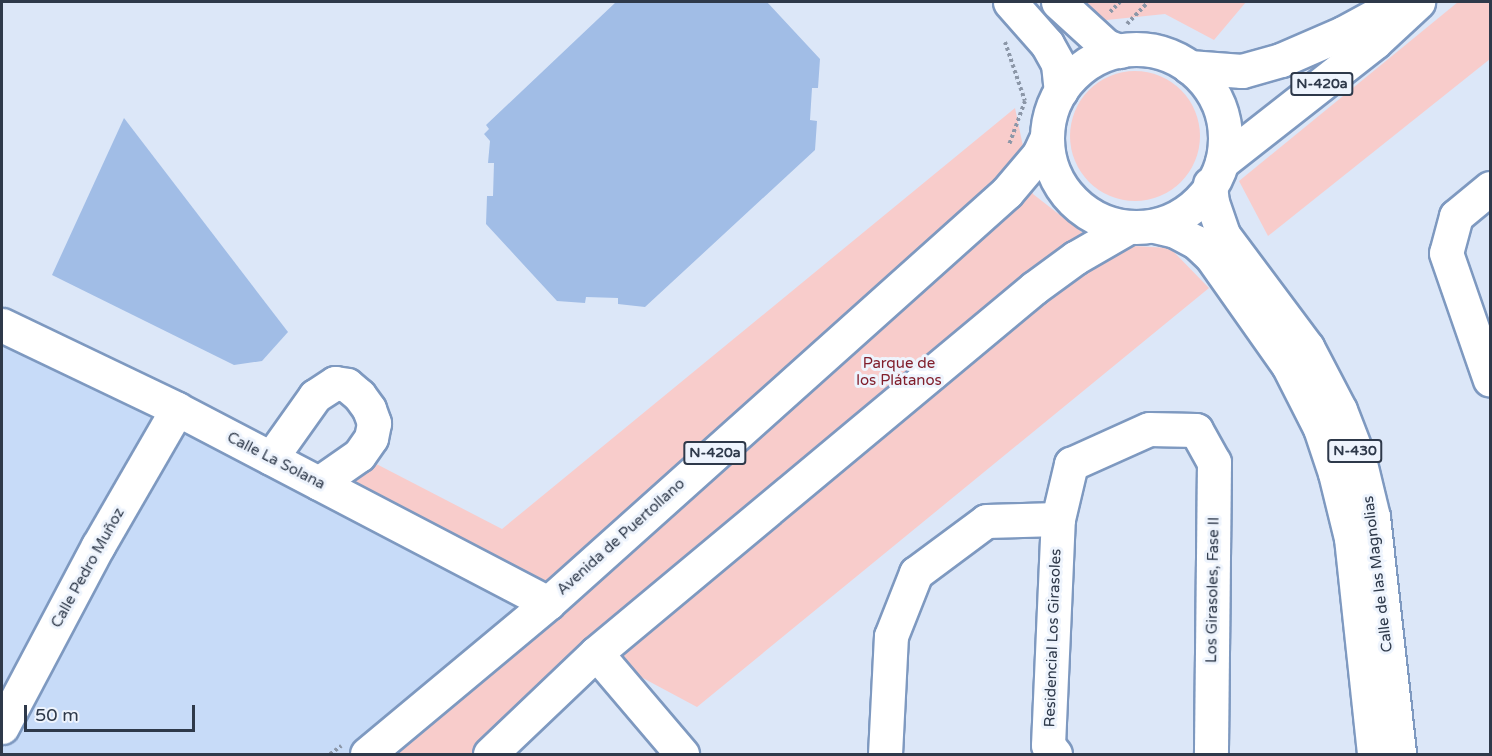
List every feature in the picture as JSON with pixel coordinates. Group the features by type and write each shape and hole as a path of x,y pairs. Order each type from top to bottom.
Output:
{"main road":[{"path":"1010,2 1047,44 1058,64 1061,91"},
{"path":"1058,2 1098,40 1120,51"},
{"name":"N-420a","path":"1141,227 1087,212 1065,195 1053,176 1047,137 1051,110 1071,76 1086,64 1120,51 1150,50 1169,56 1189,67 1242,71 1281,60 1343,33 1402,2"},
{"name":"N-420a","path":"1216,173 1375,42 1418,2"},
{"name":"N-430","path":"1189,67 1204,79 1215,94 1224,118 1216,173"},
{"name":"Avenida de Puertollano","path":"358,747 548,603 1007,192 1033,161 1047,137"},
{"path":"490,754 596,653 1034,288 1075,258 1141,227 1175,219 1190,209 1216,173"},
{"name":"Calle de las Magnolias","path":"1216,173 1212,202 1224,236 1307,347 1340,410 1359,459 1373,517 1399,754"},
{"path":"1491,188 1456,216 1446,253 1491,380"},
{"name":"Calle de las Magnolias","path":"1141,227 1175,231 1196,242 1211,256 1288,365 1320,428 1335,473 1351,538 1374,754"},
{"name":"Calle La Solana","path":"2,325 177,410 548,603"},
{"path":"271,458 315,396 335,383 347,385 359,395 369,409 374,423 371,438 359,455 319,483"},
{"name":"Calle Pedro Muñoz","path":"2,727 98,546 177,410"},
{"name":"Residencial Los Girasoles","path":"1055,754 1048,745 1058,519 1071,464 1149,429 1196,430"},
{"name":"Los Girasoles, Fase II","path":"1196,430 1214,462 1211,754"},
{"path":"885,754 891,636 916,573 986,521 1058,519"},
{"path":"596,653 682,754"}],"path":[{"path":"1002,36 1008,45 1025,101 1007,151"},
{"path":"330,754 358,747"}],"shaded area":[{"path":"2,328 548,603 367,754 2,754"}],"green space":[{"path":"1085,2 1246,2 1214,40 1165,14 1097,21"},
{"path":"1458,2 1490,2 1490,59 1268,236 1239,181"},
{"path":"1135,71 1160,76 1181,90 1195,111 1200,136 1195,161 1181,182 1160,196 1135,201 1110,196 1089,182 1075,161 1070,136 1075,111 1089,90 1110,76"},
{"name":"Parque de los Plátanos","path":"1015,108 1033,194 1097,244 1170,248 1209,288 697,707 596,653 486,754 376,754 548,603 319,483 359,455 502,529"}],"building":[{"path":"616,2 767,2 820,59 818,88 812,88 810,120 817,121 815,150 645,307 618,304 618,298 586,297 585,303 557,301 486,224 487,196 493,196 494,163 488,163 490,141 484,134 489,129 486,125"},
{"path":"124,118 288,332 262,361 234,365 52,275"}]}
